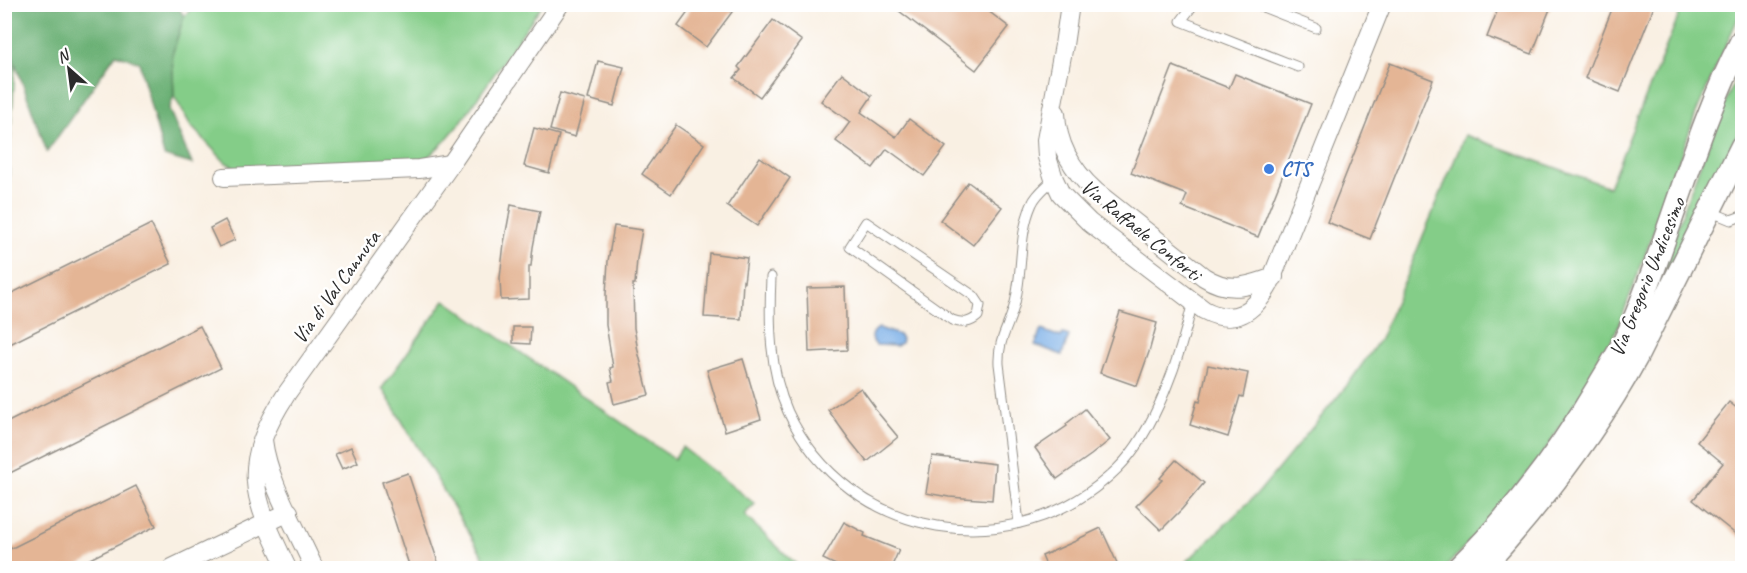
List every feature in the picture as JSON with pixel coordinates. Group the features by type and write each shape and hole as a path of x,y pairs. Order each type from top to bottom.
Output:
{"street":[{"name":"Via di Val Cannuta","path":"287,568 266,523 257,494 255,474 258,451 273,416 287,393 451,164 560,4"},
{"name":"Via Raffaele Conforti","path":"1070,4 1056,94 1046,140 1047,157 1053,179 1061,194 1081,216 1204,310 1224,318 1233,317 1251,308 1274,277 1382,4"},
{"name":"Via Gregorio Undicesimo","path":"1458,568 1498,526 1538,476 1583,412 1625,339 1712,108 1741,53"},
{"name":"Via Raffaele Conforti","path":"1056,94 1057,127 1062,145 1075,169 1095,191 1210,281 1237,287 1252,285 1274,277"},
{"name":"Via Gregorio Undicesimo","path":"1482,568 1540,502 1597,423 1636,358 1743,146"},
{"path":"224,177 419,169 451,164"},
{"path":"263,439 265,456 314,568"},
{"path":"172,568 289,512"}],"lane":[{"path":"1194,4 1181,21 1298,67"},
{"path":"1255,4 1316,28"},
{"path":"1019,523 999,364 999,348 1015,303 1023,240 1032,202 1053,179"},
{"path":"1709,212 1731,220 1742,216"},
{"path":"866,222 974,296 980,305 978,316 966,323 952,320 850,247 866,222"},
{"path":"771,277 771,340 775,367 783,399 798,430 815,455 832,474 871,503 923,524 969,530 1019,523 1052,512 1088,493 1117,469 1133,451 1167,384 1187,327 1193,301"}],"green space":[{"path":"4,5 17,5 9,161 10,226 9,235 5,238"},
{"path":"7,5 177,5 184,16 172,55 174,96 169,109 192,164 164,156 139,62 116,54 47,152 12,54"},
{"path":"196,5 542,5 461,122 428,157 410,165 240,171 225,162 191,126 174,96 172,55 184,16"},
{"path":"1683,5 1742,5 1742,9 1696,113 1619,325 1594,375 1539,460 1496,513 1445,568 1180,568 1259,492 1349,383 1380,339 1465,135 1609,187"},
{"path":"1735,79 1742,86 1742,125 1642,323 1700,165"},
{"path":"445,300 674,459 682,447 755,504 744,515 800,568 490,568 382,388"}],"water":[{"path":"879,328 899,335 902,339 901,343 897,346 876,345 872,336"},
{"path":"1041,330 1061,337 1063,334 1069,336 1062,355 1035,345"}],"building":[{"path":"694,4 738,4 706,47 678,26"},
{"path":"890,4 979,4 1009,27 976,70"},
{"path":"1500,4 1552,4 1532,54 1487,37"},
{"path":"1614,4 1655,4 1620,92 1585,78"},
{"path":"773,20 802,41 760,97 734,78 741,70 738,67"},
{"path":"598,61 624,67 614,106 588,99"},
{"path":"1390,63 1433,80 1370,239 1327,222"},
{"path":"1173,66 1229,88 1235,74 1311,104 1258,237 1182,207 1187,195 1131,173"},
{"path":"842,73 872,96 861,112 896,137 909,119 946,147 924,176 887,149 873,168 836,141 850,122 821,101"},
{"path":"560,93 585,100 575,137 550,130"},
{"path":"676,125 704,144 671,194 642,174"},
{"path":"534,128 559,135 549,173 524,166"},
{"path":"760,157 790,178 757,226 727,206"},
{"path":"968,182 1002,207 973,245 940,220"},
{"path":"511,205 540,211 531,266 529,266 529,299 501,300 500,278"},
{"path":"225,220 235,240 219,247 210,228"},
{"path":"151,224 171,264 4,347 4,297"},
{"path":"614,226 642,230 635,284 633,284 634,328 649,395 614,404 609,382 613,381 610,368 613,367 606,325 606,294 608,261"},
{"path":"709,253 747,258 741,319 704,317"},
{"path":"845,287 847,350 809,352 807,288"},
{"path":"1120,312 1157,323 1137,386 1100,373"},
{"path":"200,326 221,368 4,476 4,424"},
{"path":"513,327 531,327 530,344 513,343"},
{"path":"743,359 761,419 725,431 707,370"},
{"path":"1208,365 1248,373 1243,397 1240,396 1228,437 1190,425 1197,401 1200,402"},
{"path":"861,388 898,437 867,462 828,410"},
{"path":"1729,402 1743,413 1743,540 1693,500 1723,463 1697,442"},
{"path":"1085,409 1110,440 1057,479 1035,448 1067,426 1066,424"},
{"path":"351,447 358,462 342,469 335,454"},
{"path":"932,456 995,464 992,500 926,493"},
{"path":"1176,460 1204,483 1161,530 1136,506 1162,480 1160,478"},
{"path":"408,473 440,568 410,568 382,482"},
{"path":"136,486 156,526 72,568 4,568 4,552"},
{"path":"844,522 865,533 864,536 899,550 891,568 842,568 823,559"},
{"path":"1101,528 1118,565 1111,568 1047,568 1042,556"}],"place":[{"name":"CTS","path":"1269,169"}]}
